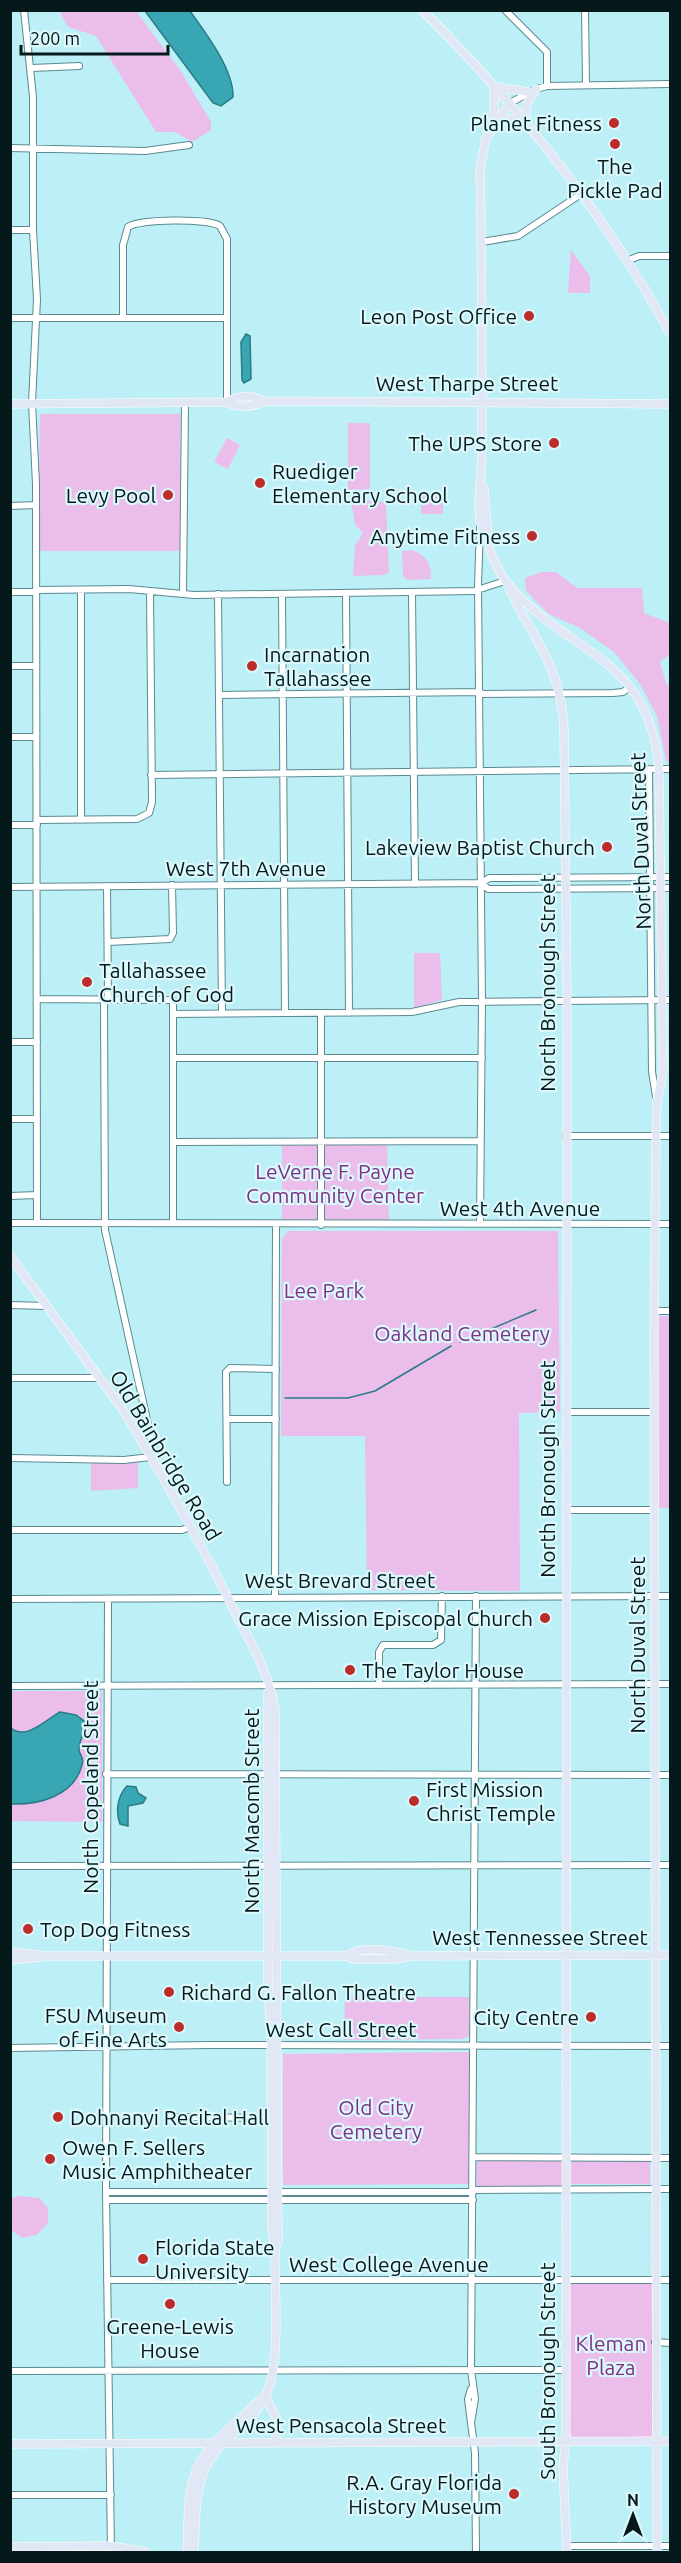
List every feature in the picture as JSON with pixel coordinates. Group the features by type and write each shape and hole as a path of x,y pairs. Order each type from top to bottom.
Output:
{"main road":[{"path":"422,10 526,122 581,194 627,261 670,333"},
{"path":"494,86 532,90 526,105 526,122"},
{"path":"494,86 494,123"},
{"path":"488,540 483,473 480,170 485,142 494,123 510,103"},
{"path":"494,123 508,119 526,122"},
{"name":"West Tharpe Street","path":"10,404 227,402 233,406 258,406 263,402 482,401 670,404"},
{"path":"483,473 480,524 488,540"},
{"name":"North Duval Street","path":"488,540 505,581 543,617 608,662 630,687 648,721 659,770 660,888 666,1000 663,1072 657,1101 654,1311 657,2549"},
{"name":"North Bronough Street","path":"505,581 547,656 560,693 564,771 567,1001 566,2190"},
{"name":"Old Bainbridge Road","path":"10,1256 123,1410 228,1598 260,1660 268,1685"},
{"name":"North Macomb Street","path":"194,2553 200,2483 209,2461 254,2417 265,2395 273,2370 275,2247 278,2243 275,2196 273,1956 272,1774 275,1713 268,1685"},
{"name":"West Tennessee Street","path":"10,1952 45,1956 347,1956 353,1951 395,1951 410,1956 670,1955"},
{"path":"10,1960 45,1956"},
{"name":"South Bronough Street","path":"566,2190 566,2442 563,2467 567,2549"},
{"path":"187,2553 193,2482 202,2459 214,2444 265,2395 275,2416 276,2444"},
{"name":"West Pensacola Street","path":"10,2444 670,2441"},
{"path":"10,2547 111,2549 146,2553"}],"street":[{"path":"24,10 32,68 35,318 32,403 36,505 37,1223"},
{"path":"505,10 547,52 547,87"},
{"path":"585,10 586,85"},
{"path":"32,68 79,66"},
{"path":"510,103 532,90 547,87 670,84"},
{"path":"10,148 145,151 189,145"},
{"path":"482,242 518,236 581,194"},
{"path":"123,318 124,231 138,222 209,221 220,226 227,239 227,402"},
{"path":"10,230 33,230"},
{"path":"627,261 639,256 670,256"},
{"path":"10,318 226,318"},
{"path":"183,594 185,402"},
{"path":"10,506 36,505"},
{"path":"480,524 482,884 480,1224"},
{"path":"10,592 81,590 183,594 282,594 479,591 505,581"},
{"path":"81,590 81,819"},
{"path":"10,825 81,819 137,819 147,816 152,802 150,591"},
{"path":"412,592 416,884"},
{"path":"346,593 349,1013"},
{"path":"218,594 222,1013"},
{"path":"282,594 285,1013"},
{"path":"10,666 36,666"},
{"path":"219,695 613,693 623,692 630,687"},
{"path":"10,737 36,737"},
{"name":"North Duval Street","path":"649,770 652,1072 657,1101"},
{"path":"151,775 670,770"},
{"name":"West 7th Avenue","path":"482,884 489,878 670,877"},
{"path":"599,878 599,888"},
{"name":"West 7th Avenue","path":"10,887 482,884 488,889 670,888"},
{"path":"108,942 164,942 172,937 172,885"},
{"path":"10,1458 136,1460 150,1457 151,1438 104,1223 107,886"},
{"path":"37,999 173,1000 173,1223"},
{"path":"173,1014 412,1012 444,1004 482,1001 666,1000"},
{"path":"321,1013 321,1225"},
{"path":"10,1042 37,1042"},
{"path":"173,1058 482,1058"},
{"path":"10,1119 37,1119"},
{"path":"566,1136 670,1136"},
{"path":"173,1142 481,1141"},
{"path":"10,1196 37,1195"},
{"name":"West 4th Avenue","path":"10,1223 670,1224"},
{"path":"275,1597 276,1225"},
{"path":"10,1305 47,1305"},
{"path":"654,1311 670,1311"},
{"path":"227,1482 227,1370 276,1369"},
{"path":"10,1378 100,1378"},
{"path":"566,1412 654,1412"},
{"path":"227,1419 276,1419"},
{"path":"566,1510 654,1510"},
{"path":"10,1530 182,1530 190,1527"},
{"path":"379,1685 379,1652 383,1645 433,1645 441,1640 442,1596"},
{"path":"476,1596 471,2370 471,2389 475,2412 471,2423 476,2453 476,2553"},
{"name":"West Brevard Street","path":"10,1599 670,1596"},
{"name":"North Copeland Street","path":"108,1599 106,2200 111,2549"},
{"path":"10,1686 670,1684"},
{"path":"106,1774 670,1775"},
{"path":"10,1866 670,1865"},
{"name":"West Call Street","path":"10,2048 275,2045 670,2046"},
{"path":"169,2117 274,2118"},
{"path":"474,2157 670,2158"},
{"path":"106,2192 236,2192 316,2200 566,2190 670,2189"},
{"path":"135,2192 135,2200"},
{"path":"236,2192 236,2200"},
{"path":"316,2192 316,2200"},
{"path":"106,2200 236,2200 316,2192 435,2196"},
{"name":"West College Avenue","path":"107,2280 670,2280"},
{"path":"655,2342 670,2343"},
{"path":"10,2371 566,2370"},
{"path":"10,2495 111,2494"},
{"path":"567,2549 657,2549 670,2546"}],"green space":[{"path":"59,11 136,11 180,70 211,122 211,130 192,142 175,132 156,132 96,36 68,27"},
{"path":"571,250 590,276 590,293 568,293"},
{"path":"40,414 180,414 180,551 38,551"},
{"path":"348,423 370,423 370,489 348,490"},
{"path":"227,438 240,445 228,469 214,462"},
{"path":"421,494 443,494 443,514 421,514"},
{"path":"351,500 381,501 386,505 389,572 384,575 353,576 355,546 363,533 355,524"},
{"path":"412,550 427,561 431,579 407,580 403,576 402,551"},
{"path":"542,572 556,572 577,588 642,588 644,613 670,623 670,654 660,662 666,683 670,686 670,764 666,761 657,716 640,684 614,652 580,628 549,614 526,591 525,578"},
{"path":"414,953 440,953 442,1000 414,1008"},
{"name":"LeVerne F. Payne Community Center","path":"282,1145 387,1145 389,1221 282,1221"},
{"name":"Oakland Cemetery","path":"288,1231 558,1231 560,1412 519,1413 520,1591 367,1590 365,1436 281,1436 282,1239"},
{"path":"658,1316 670,1316 670,1508 659,1508"},
{"path":"91,1461 138,1462 138,1488 91,1491"},
{"path":"11,1691 102,1691 102,1822 11,1821"},
{"path":"345,1997 469,1997 469,2036 462,2039 344,2040"},
{"name":"Old City Cemetery","path":"469,2052 469,2184 283,2185 283,2054"},
{"path":"477,2159 563,2159 563,2187 477,2187"},
{"path":"570,2160 650,2160 650,2184 570,2184"},
{"path":"18,2196 39,2198 48,2208 48,2223 37,2235 22,2238 11,2230 11,2199"},
{"name":"Kleman Plaza","path":"650,2282 652,2284 652,2436 650,2438 573,2439 569,2432 570,2283"}],"water":[{"path":"145,11 190,11 224,63 232,86 233,97 221,106 213,103"},
{"path":"246,334 250,336 251,379 244,383 241,342"},
{"path":"60,1712 76,1715 84,1721 79,1748 83,1762 78,1776 63,1791 54,1796 33,1803 11,1804 11,1728 23,1732 30,1730"},
{"path":"127,1786 136,1787 138,1793 146,1798 143,1803 128,1806 128,1826 120,1824 118,1814 120,1799"}],"waterway":[{"path":"460,1342 536,1310"},
{"path":"285,1398 348,1398 375,1391 451,1346"}],"place":[{"name":"Planet Fitness","path":"614,123"},
{"name":"The Pickle Pad","path":"615,144"},
{"name":"Leon Post Office","path":"529,316"},
{"name":"The UPS Store","path":"554,443"},
{"name":"Ruediger Elementary School","path":"260,483"},
{"name":"Levy Pool","path":"168,495"},
{"name":"Anytime Fitness","path":"532,536"},
{"name":"Incarnation Tallahassee","path":"252,666"},
{"name":"Lakeview Baptist Church","path":"607,847"},
{"name":"Tallahassee Church of God","path":"87,982"},
{"name":"Grace Mission Episcopal Church","path":"545,1618"},
{"name":"The Taylor House","path":"350,1670"},
{"name":"First Mission Christ Temple","path":"414,1801"},
{"name":"Top Dog Fitness","path":"28,1929"},
{"name":"Richard G. Fallon Theatre","path":"169,1992"},
{"name":"City Centre","path":"591,2017"},
{"name":"FSU Museum of Fine Arts","path":"179,2027"},
{"name":"Dohnanyi Recital Hall","path":"58,2117"},
{"name":"Owen F. Sellers Music Amphitheater","path":"50,2159"},
{"name":"Florida State University","path":"143,2259"},
{"name":"Greene-Lewis House","path":"170,2304"},
{"name":"R.A. Gray Florida History Museum","path":"514,2494"}],"park label":[{"name":"Lee Park","path":"324,1290"}]}
